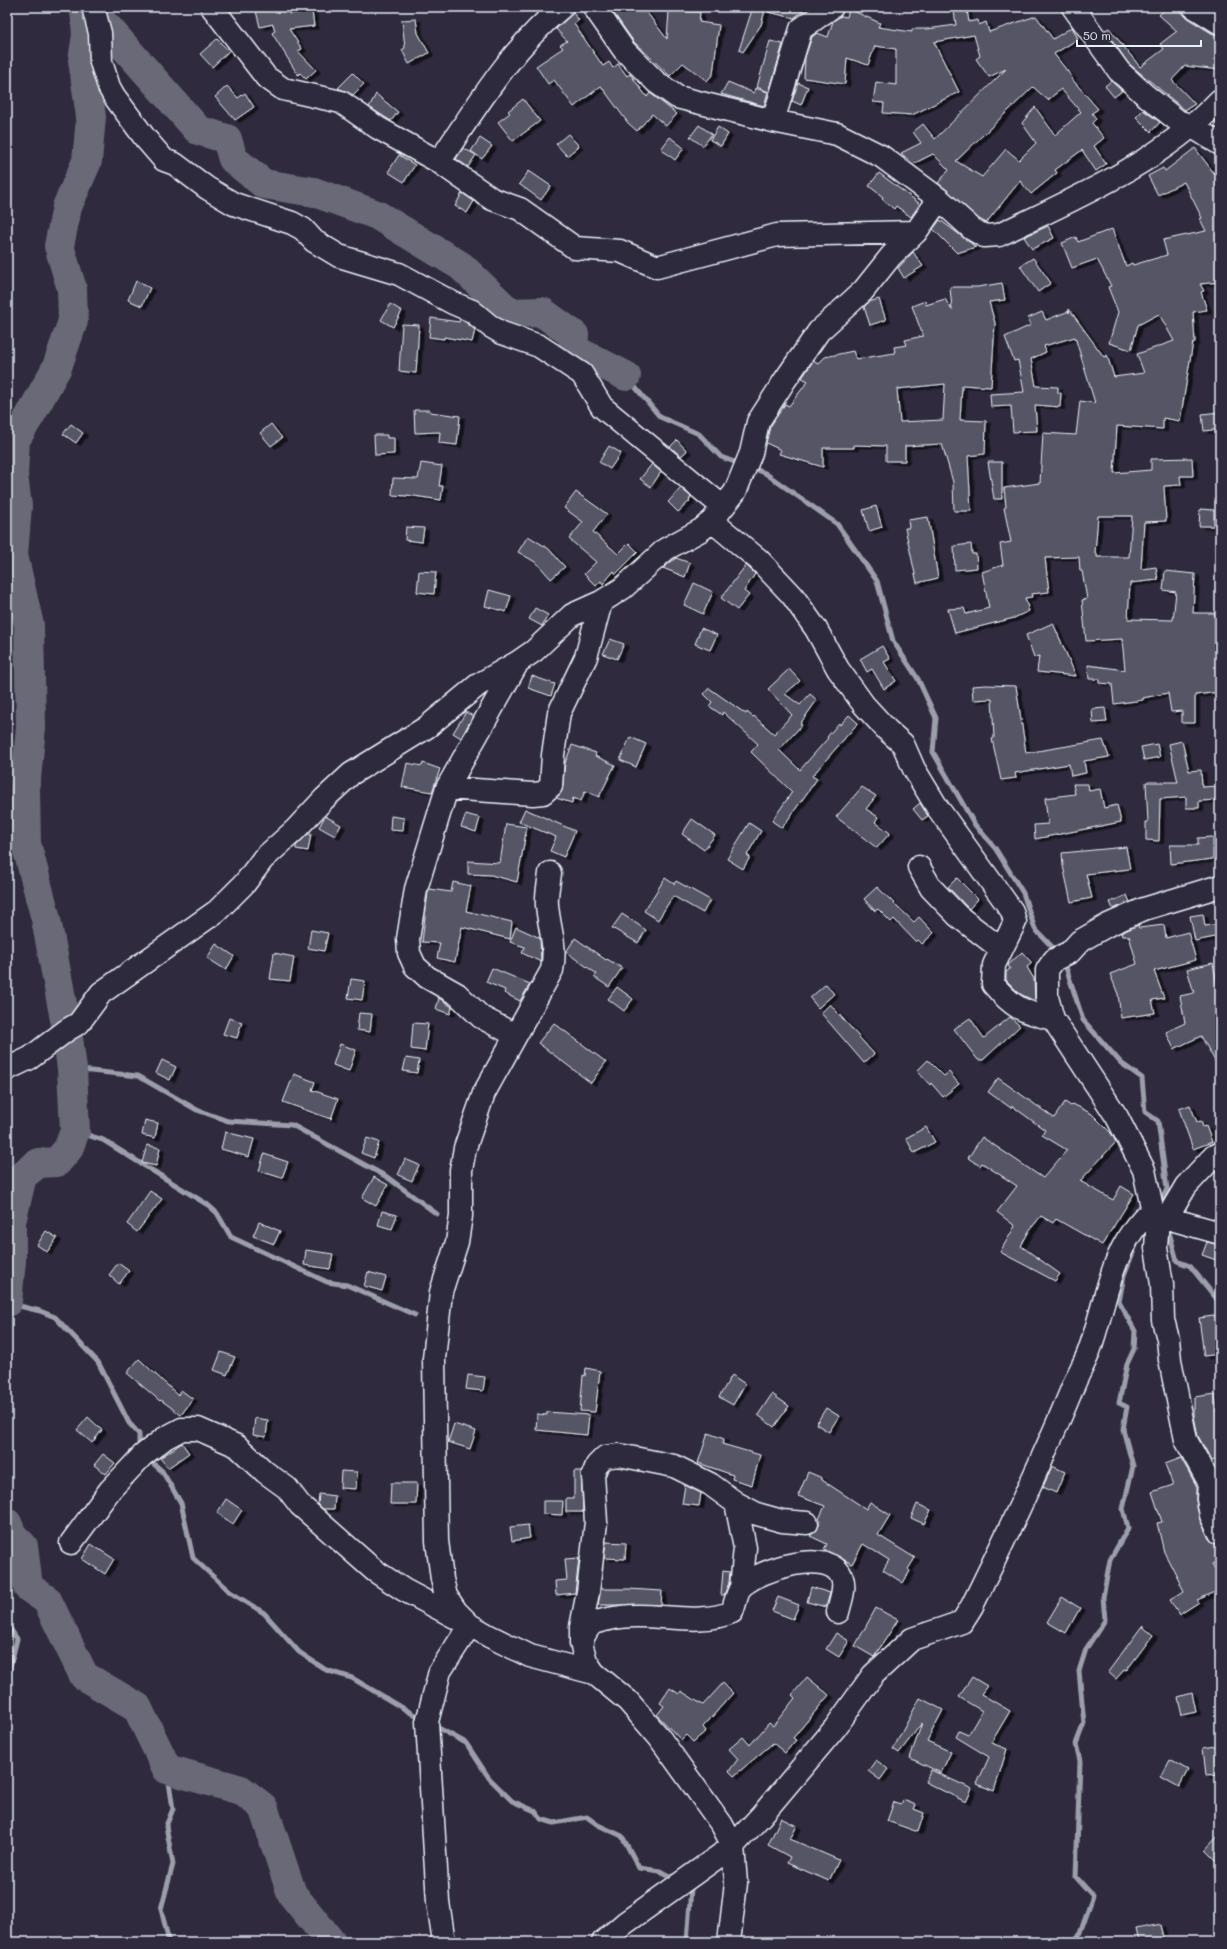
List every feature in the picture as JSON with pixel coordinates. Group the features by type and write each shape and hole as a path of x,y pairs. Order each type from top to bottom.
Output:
{"street":[{"path":"93,7 100,33 101,62 105,77 114,96 145,138 164,160 175,164 207,188 234,204 292,223 303,229 314,241 339,256 400,274 453,303 472,311 490,326 502,333 538,346 582,374 602,407 718,514 748,550 782,584 806,615 838,669 864,705 887,730 903,744 914,769 937,807 1012,911 1015,922 994,965 993,984 1008,1002 1027,1013 1053,1019"},
{"path":"212,7 266,77 283,89 341,102 378,128 439,162 492,199 520,209 575,248 620,251 657,267 777,235 916,232"},
{"path":"439,162 500,73 522,47 562,7"},
{"path":"594,7 624,50 656,82 677,97 773,121 837,134 881,156 940,199 972,229 984,236 999,236 1084,194 1141,163 1191,126 1220,100"},
{"path":"773,121 802,29 832,7"},
{"path":"1073,7 1119,71 1144,94 1178,121 1191,126 1220,144"},
{"path":"1194,7 1220,23"},
{"path":"7,1069 30,1058 67,1030 79,1023 101,993 217,911 245,883 263,859 295,830 324,799 351,774 427,727 478,685 534,651 572,615 601,602 623,588 666,549 701,530 718,514 735,492 751,453 758,422 819,331 863,291 891,256 916,232 940,199"},
{"path":"447,788 533,794 543,793 551,786 552,755 559,712 586,657 601,602"},
{"path":"515,1036 481,1016 457,994 427,977 415,966 409,953 408,938 416,889 447,788 518,662"},
{"path":"919,867 931,888 958,916 1001,949"},
{"path":"470,1625 456,1611 446,1596 442,1579 437,1541 435,1347 441,1292 457,1242 461,1216 461,1170 465,1148 484,1092 552,970 555,956 554,940 548,921 546,902 550,873"},
{"path":"1162,1217 1152,1208 1144,1170 1117,1116 1053,1019 1047,997 1048,970 1080,940 1108,925 1144,909 1220,886"},
{"path":"1220,1153 1214,1156 1186,1186 1162,1217 1156,1248 1162,1284 1163,1320 1168,1339 1170,1360 1186,1440 1209,1482 1208,1499 1211,1516 1220,1533"},
{"path":"603,1942 625,1923 733,1846 761,1816 835,1728 873,1675 912,1639 962,1622 972,1606 1028,1492 1076,1378 1088,1355 1119,1256 1130,1234 1143,1218 1162,1217 1220,1233"},
{"path":"71,1543 110,1490 144,1455 165,1438 182,1429 198,1429 237,1446 265,1472 287,1488 300,1505 374,1571 404,1590 489,1636 530,1656 594,1673"},
{"path":"729,1942 736,1883 733,1846 722,1825 658,1737 628,1701 594,1673 586,1661 581,1643 581,1627 588,1592 596,1522 593,1476 597,1465 605,1457 619,1455 674,1466 710,1484 736,1503 757,1514 782,1521 807,1523"},
{"path":"581,1643 587,1630 595,1623 616,1617 637,1615 679,1618 720,1618 732,1612 740,1587 745,1548 736,1503"},
{"path":"740,1587 754,1578 785,1565 819,1562 834,1568 842,1578 843,1588 838,1612"},
{"path":"444,1942 438,1902 427,1722 440,1671 470,1625"}],"building":[{"path":"269,7 287,7 289,14 312,11 314,26 289,29 302,49 298,51 316,70 306,79 300,73 298,75 272,33 275,31 273,24 260,27 256,11"},
{"path":"753,7 766,7 761,25 743,52 739,50"},
{"path":"769,7 808,7 794,18 768,12"},
{"path":"1167,7 1175,7 1187,18 1213,34 1220,35 1220,70 1185,66 1172,80 1195,104 1185,110 1128,63 1105,30 1109,28 1140,67 1164,49 1160,44 1177,31 1159,15"},
{"path":"610,8 645,10 667,39 669,11 700,12 699,22 719,25 713,74 707,81 683,63 670,76 634,42"},
{"path":"849,9 880,23 878,27 912,32 912,29 927,29 956,25 954,11 967,10 969,22 978,20 979,25 986,22 989,32 1036,16 1053,39 1072,27 1078,39 1054,54 1072,77 1071,78 1098,109 1092,113 1096,119 1092,123 1104,138 1094,146 1106,164 1096,171 1082,150 1055,170 1057,173 1031,194 1020,181 986,223 979,219 938,183 949,170 933,154 913,164 901,153 921,143 913,132 923,124 935,139 1006,69 989,77 976,59 980,56 974,35 934,42 959,92 912,115 883,113 884,103 873,102 876,82 896,85 896,49 875,46 868,65 847,58 845,84 804,78 805,57 812,37 817,33 828,37 833,21 841,16 847,17","holes":["1033,87 1048,100 1061,89 1081,112 1055,135 1035,107 1022,123 1036,143 1019,160 1006,149 982,177 956,161"]},
{"path":"573,13 579,20 574,24 603,66 609,62 613,68 618,64 627,76 630,74 647,97 650,93 677,114 666,126 652,114 637,131 628,123 601,86 574,107 554,80 548,84 536,66 563,48 560,45 567,41 556,29"},
{"path":"416,19 418,33 429,53 409,64 402,50 405,48 402,20"},
{"path":"217,39 229,51 212,67 200,54"},
{"path":"770,41 783,44 769,92 757,87"},
{"path":"353,73 364,84 353,95 338,88"},
{"path":"1111,81 1122,91 1114,97 1105,86"},
{"path":"728,82 754,93 755,88 768,92 764,106 721,94"},
{"path":"798,83 808,87 801,105 792,101"},
{"path":"227,86 238,98 245,93 254,107 235,120 215,97"},
{"path":"376,94 398,112 391,121 369,107"},
{"path":"523,99 540,121 513,141 498,122 510,113 508,111"},
{"path":"1143,110 1160,122 1151,132 1136,117"},
{"path":"699,125 712,134 703,146 690,137"},
{"path":"718,127 728,134 721,146 710,140"},
{"path":"568,134 579,146 567,156 556,144"},
{"path":"670,137 684,148 675,160 661,149"},
{"path":"480,138 492,146 482,159 471,151"},
{"path":"463,148 476,155 468,167 456,159"},
{"path":"1195,148 1220,181 1220,282 1200,284 1204,291 1201,292 1207,310 1193,312 1195,342 1193,342 1180,421 1163,418 1163,429 1117,426 1114,473 1151,470 1151,459 1192,458 1193,476 1180,476 1181,485 1164,486 1166,521 1144,522 1141,569 1156,567 1158,580 1130,583 1128,619 1173,620 1176,592 1163,590 1165,571 1195,574 1193,613 1215,613 1215,644 1217,669 1220,669 1220,692 1195,695 1195,723 1182,723 1182,711 1171,712 1168,693 1143,698 1143,700 1114,704 1112,684 1099,683 1099,679 1089,679 1088,665 1125,670 1122,639 1086,641 1082,600 1087,599 1082,571 1080,571 1079,557 1045,558 1049,592 1031,594 1032,597 1025,598 1029,611 1014,618 955,633 948,609 964,608 966,614 989,608 982,572 1003,565 1000,544 1011,542 1004,508 1006,507 1004,488 1040,483 1043,433 1076,435 1080,401 1095,403 1075,337 1044,346 1046,352 1031,359 1036,386 1058,387 1058,393 1061,393 1060,407 1035,405 1037,431 1013,432 1011,406 991,407 990,394 1024,392 1018,360 1014,361 1005,337 1031,325 1028,318 1042,312 1046,320 1069,311 1069,309 1104,357 1107,355 1114,377 1144,373 1137,354 1174,341 1159,314 1138,325 1131,350 1109,343 1118,312 1108,287 1111,286 1097,259 1072,268 1062,243 1076,237 1078,242 1112,229 1126,266 1132,263 1133,265 1167,255 1163,240 1206,231 1200,219 1202,218 1184,182 1158,195 1148,176 1163,168 1165,171","holes":["1098,516 1132,516 1129,557 1097,557 1097,553 1095,553"]},
{"path":"399,155 415,165 404,182 388,172"},
{"path":"529,171 551,186 541,200 519,184"},
{"path":"879,173 920,204 911,217 896,206 894,209 882,199 883,197 869,186"},
{"path":"462,193 474,201 467,213 455,206"},
{"path":"940,220 976,247 957,253 933,229"},
{"path":"1048,226 1054,238 1032,249 1024,237"},
{"path":"913,252 923,266 904,278 898,268"},
{"path":"1033,258 1051,283 1038,292 1020,266"},
{"path":"136,281 150,288 142,306 128,300"},
{"path":"1002,283 1005,300 989,302 995,323 991,387 962,385 960,420 986,421 985,454 968,456 971,511 954,511 953,482 942,444 905,446 905,461 886,461 886,446 854,445 854,448 823,448 823,467 779,454 781,450 766,443 770,427 785,404 789,406 808,381 802,378 813,361 818,364 825,357 853,351 856,359 895,353 894,347 907,345 905,340 923,336 912,306 925,301 926,305 945,299 952,310 950,287 978,287","holes":["945,384 943,420 900,422 897,389"]},
{"path":"879,299 886,320 870,325 864,307 869,302"},
{"path":"390,304 402,311 393,327 381,320"},
{"path":"431,318 459,322 460,319 475,330 472,342 444,337 444,339 429,337"},
{"path":"402,324 419,325 416,373 399,371"},
{"path":"414,410 430,410 430,412 460,416 457,445 439,443 440,432 415,433"},
{"path":"1220,412 1220,429 1204,431 1202,414"},
{"path":"71,424 83,433 76,443 63,434"},
{"path":"271,424 282,438 271,446 260,433"},
{"path":"374,435 387,435 387,438 394,438 394,454 375,455"},
{"path":"677,440 687,451 681,456 670,447"},
{"path":"609,446 621,453 610,469 599,462"},
{"path":"988,462 1002,462 1002,499 994,499"},
{"path":"421,463 442,466 439,486 443,486 441,500 407,495 392,495 393,478 418,479"},
{"path":"652,464 661,472 651,487 640,479"},
{"path":"681,488 691,497 689,500 690,501 678,512 668,502"},
{"path":"576,492 607,514 593,532 618,554 629,543 638,552 616,574 614,571 603,584 601,581 596,586 584,574 596,562 569,539 583,522 564,508"},
{"path":"876,506 882,527 869,531 863,510"},
{"path":"1200,509 1214,510 1214,526 1199,526"},
{"path":"928,517 938,578 917,583 905,528 909,528 908,520"},
{"path":"406,527 424,528 422,542 405,540"},
{"path":"528,536 549,549 565,567 551,579 537,563 518,552"},
{"path":"971,544 972,554 976,554 977,568 955,570 954,546"},
{"path":"676,558 690,563 685,577 663,568"},
{"path":"746,565 755,574 744,591 749,595 737,610 721,598"},
{"path":"419,571 436,572 434,594 417,592"},
{"path":"694,583 713,592 703,614 684,605"},
{"path":"489,590 511,596 506,612 485,606"},
{"path":"535,608 548,615 542,626 529,619"},
{"path":"1053,623 1076,676 1037,672 1039,656 1034,657 1026,635"},
{"path":"701,628 717,635 710,650 695,644"},
{"path":"610,639 624,644 617,659 603,654"},
{"path":"882,646 890,659 884,662 896,681 884,689 872,669 867,672 860,659"},
{"path":"789,669 800,681 785,694 800,705 810,694 817,700 800,724 802,725 779,750 800,770 839,723 840,725 849,715 858,723 812,776 817,779 782,828 772,821 792,792 751,752 758,744 723,712 722,715 709,706 712,702 704,694 709,688 746,714 747,712 753,717 754,716 774,734 792,715 768,689"},
{"path":"532,676 555,684 551,696 528,688"},
{"path":"972,686 1016,686 1026,753 1103,740 1109,757 1084,761 1086,773 1071,776 1069,764 1015,773 1016,778 1001,780 992,739 994,738 992,699 973,700"},
{"path":"1105,708 1107,722 1093,723 1092,709"},
{"path":"466,712 473,716 461,738 453,733"},
{"path":"630,737 646,744 636,767 620,760"},
{"path":"1182,741 1189,771 1201,770 1202,787 1219,786 1220,800 1199,801 1199,808 1186,808 1186,797 1160,799 1159,841 1146,840 1146,822 1148,822 1146,782 1178,782 1169,744"},
{"path":"1157,744 1160,757 1144,760 1141,747"},
{"path":"572,745 596,753 595,756 615,765 599,797 585,791 581,801 573,798 572,803 556,798 562,791 565,763"},
{"path":"407,763 422,766 423,763 440,769 432,792 402,787"},
{"path":"1073,784 1088,784 1089,791 1100,789 1104,808 1117,805 1121,822 1035,839 1034,825 1048,824 1045,798 1075,794"},
{"path":"862,787 876,796 866,809 878,817 875,822 890,833 877,848 836,817"},
{"path":"920,803 928,816 922,820 913,809"},
{"path":"525,809 575,831 564,857 550,851 556,837 519,822"},
{"path":"466,814 480,818 476,832 461,827"},
{"path":"325,816 341,825 335,836 319,827"},
{"path":"391,816 404,818 403,831 390,830"},
{"path":"692,819 715,835 704,850 682,834"},
{"path":"749,823 761,831 747,855 750,857 743,869 727,859"},
{"path":"506,824 527,827 517,882 491,875 468,874 468,861 500,863"},
{"path":"308,834 311,834 308,851 296,849 296,846"},
{"path":"1213,837 1213,859 1171,864 1170,845 1198,845 1198,838"},
{"path":"1126,847 1130,869 1086,874 1092,898 1071,902 1063,866 1062,853"},
{"path":"665,878 674,884 676,881 710,900 703,913 673,896 658,920 644,911"},
{"path":"957,878 978,899 969,909 948,887"},
{"path":"453,882 471,886 466,911 512,922 510,939 462,927 455,962 437,958 440,943 422,942 428,892 429,889 451,892"},
{"path":"877,887 914,922 919,917 934,933 922,944 918,940 916,942 894,919 891,922 878,909 875,911 864,899"},
{"path":"1127,895 1130,902 1113,909 1110,902"},
{"path":"622,914 646,930 638,943 612,928"},
{"path":"1203,914 1205,926 1220,924 1220,936 1195,941 1190,916"},
{"path":"1138,925 1139,928 1164,925 1166,938 1188,932 1196,960 1154,971 1164,998 1152,1000 1155,1013 1121,1018 1118,994 1110,974 1137,964 1129,936 1122,936 1121,933"},
{"path":"516,927 540,938 541,962 522,953 525,947 510,942"},
{"path":"311,930 328,933 324,951 308,948"},
{"path":"575,938 606,960 607,959 622,968 609,987 594,977 597,974 566,952"},
{"path":"216,944 234,956 226,970 207,958"},
{"path":"1022,952 1032,963 1027,967 1034,979 1035,1001 1020,994 1006,980 1006,972 1010,969 1008,965"},
{"path":"274,953 294,957 290,981 270,979"},
{"path":"1213,963 1217,984 1220,983 1220,1070 1201,1036 1174,1049 1166,1032 1185,1023 1180,996 1194,993 1187,969"},
{"path":"492,968 530,984 520,1001 504,993 505,990 486,982"},
{"path":"351,979 365,981 362,1000 348,998"},
{"path":"826,984 834,994 818,1008 810,998"},
{"path":"617,987 633,999 624,1011 608,999"},
{"path":"439,998 452,1007 450,1014 436,1009"},
{"path":"830,1004 874,1054 864,1063 821,1013"},
{"path":"359,1013 372,1014 370,1032 357,1030"},
{"path":"1010,1017 1020,1026 983,1060 978,1060 954,1029 970,1018 984,1038"},
{"path":"229,1018 242,1022 237,1038 223,1034"},
{"path":"413,1023 428,1024 425,1051 411,1049"},
{"path":"554,1023 606,1062 591,1083 538,1043"},
{"path":"340,1044 356,1050 349,1071 333,1065"},
{"path":"406,1058 419,1060 417,1073 403,1071"},
{"path":"162,1060 176,1067 170,1080 156,1073"},
{"path":"928,1060 944,1076 949,1072 959,1084 943,1097 931,1083 930,1085 917,1071"},
{"path":"294,1074 315,1082 312,1090 338,1099 331,1119 283,1102"},
{"path":"998,1078 1054,1118 1065,1102 1071,1106 1073,1104 1092,1114 1111,1133 1116,1142 1080,1181 1113,1200 1121,1186 1134,1194 1102,1245 1056,1219 1053,1223 1041,1216 1029,1231 1021,1246 1060,1274 1055,1281 1000,1252 1015,1226 997,1212 1017,1186 982,1163 980,1166 968,1158 982,1137 1043,1178 1067,1150 1042,1135 1045,1130 1012,1106 1011,1108 988,1092"},
{"path":"1190,1105 1197,1122 1201,1121 1203,1127 1206,1126 1212,1142 1193,1149 1179,1109"},
{"path":"145,1120 158,1123 155,1138 142,1135"},
{"path":"926,1127 935,1142 914,1153 906,1138"},
{"path":"225,1132 254,1139 249,1157 221,1149"},
{"path":"367,1138 379,1142 374,1158 361,1153"},
{"path":"147,1145 160,1148 156,1166 142,1163"},
{"path":"264,1154 288,1162 282,1178 259,1171"},
{"path":"405,1159 419,1165 412,1181 398,1175"},
{"path":"374,1177 388,1185 376,1206 362,1198"},
{"path":"150,1191 162,1199 137,1232 127,1224"},
{"path":"382,1211 397,1215 392,1229 378,1225"},
{"path":"259,1222 280,1231 274,1244 253,1236"},
{"path":"46,1231 57,1238 47,1252 37,1245"},
{"path":"1207,1242 1220,1245 1216,1260 1202,1255"},
{"path":"306,1250 333,1254 330,1269 304,1265"},
{"path":"118,1263 129,1271 119,1284 109,1275"},
{"path":"368,1272 386,1277 382,1291 364,1286"},
{"path":"1220,1315 1220,1354 1204,1356 1199,1318"},
{"path":"221,1352 235,1357 227,1375 214,1370"},
{"path":"139,1359 178,1395 181,1390 193,1399 181,1415 161,1400 160,1401 127,1373"},
{"path":"586,1368 600,1371 595,1412 580,1411 583,1375 585,1376"},
{"path":"468,1375 485,1377 483,1391 466,1389"},
{"path":"732,1375 745,1384 733,1405 719,1397"},
{"path":"772,1394 789,1406 774,1427 758,1415"},
{"path":"1215,1394 1217,1417 1220,1416 1220,1458 1212,1461 1198,1436 1194,1416 1194,1397"},
{"path":"826,1408 839,1416 829,1432 816,1424"},
{"path":"547,1412 589,1415 587,1435 536,1430 537,1414 547,1415"},
{"path":"88,1417 102,1430 92,1443 77,1430"},
{"path":"255,1418 268,1420 266,1437 253,1435"},
{"path":"454,1424 476,1431 470,1449 448,1442"},
{"path":"708,1433 724,1439 722,1444 760,1455 752,1485 732,1479 733,1475 698,1463"},
{"path":"182,1443 189,1453 168,1468 160,1458"},
{"path":"103,1454 115,1463 106,1474 94,1465"},
{"path":"1181,1458 1196,1485 1196,1501 1200,1520 1209,1539 1217,1545 1220,1550 1220,1560 1212,1564 1220,1581 1220,1590 1197,1600 1199,1602 1179,1615 1170,1600 1184,1591 1164,1552 1157,1523 1162,1522 1152,1492 1173,1485 1165,1464"},
{"path":"1052,1466 1065,1472 1056,1493 1043,1487"},
{"path":"341,1471 357,1472 356,1489 340,1488"},
{"path":"574,1471 581,1471 583,1512 566,1512 566,1498 574,1498"},
{"path":"808,1472 822,1478 822,1480 866,1509 870,1502 890,1515 878,1535 915,1558 908,1569 910,1571 903,1583 883,1570 889,1560 863,1544 852,1564 824,1549 827,1544 810,1536 817,1530 819,1519 825,1506 798,1496"},
{"path":"391,1483 417,1483 416,1504 390,1504"},
{"path":"685,1485 701,1493 699,1506 682,1504"},
{"path":"319,1494 335,1496 334,1509 323,1509 318,1504"},
{"path":"226,1499 242,1510 233,1524 217,1513"},
{"path":"543,1501 563,1501 562,1515 543,1514"},
{"path":"917,1504 931,1510 924,1524 911,1518"},
{"path":"528,1525 530,1538 512,1541 510,1527"},
{"path":"606,1542 626,1543 625,1559 604,1558"},
{"path":"91,1544 114,1559 105,1574 82,1559"},
{"path":"579,1558 575,1593 556,1595 555,1581 567,1580 565,1559"},
{"path":"723,1571 730,1572 729,1583 724,1595 721,1595"},
{"path":"811,1587 830,1593 826,1607 807,1602"},
{"path":"601,1589 662,1591 661,1605 598,1605"},
{"path":"778,1597 799,1605 793,1619 772,1611"},
{"path":"1062,1597 1080,1608 1066,1633 1047,1622"},
{"path":"876,1608 898,1620 874,1657 855,1646"},
{"path":"1142,1626 1153,1635 1126,1671 1124,1670 1116,1679 1108,1672"},
{"path":"836,1633 849,1641 839,1657 826,1649"},
{"path":"807,1677 829,1695 793,1738 796,1740 785,1753 773,1743 734,1776 729,1771 738,1759 729,1749 743,1737 750,1745 769,1723 773,1726 795,1698 792,1695"},
{"path":"972,1677 987,1686 981,1694 1010,1711 991,1743 1007,1749 994,1791 977,1784 989,1757 956,1737 959,1731 968,1735 982,1711 959,1697"},
{"path":"723,1683 733,1693 703,1727 706,1731 693,1742 686,1735 681,1740 657,1715 664,1706 660,1703 670,1688 679,1694 681,1691 703,1705"},
{"path":"1192,1693 1196,1712 1182,1715 1178,1697"},
{"path":"920,1698 943,1710 927,1741 951,1752 941,1773 910,1758 922,1723 899,1753 893,1749"},
{"path":"1220,1745 1220,1774 1206,1775 1203,1748"},
{"path":"876,1760 888,1769 880,1780 868,1771"},
{"path":"1170,1760 1188,1770 1179,1787 1161,1777"},
{"path":"931,1770 972,1789 966,1802 925,1782"},
{"path":"903,1800 916,1805 914,1809 924,1813 918,1832 887,1821 894,1802 901,1804"},
{"path":"781,1818 797,1826 790,1839 839,1860 829,1881 787,1863 790,1857 768,1845"},
{"path":"1220,1833 1220,1866 1204,1850"},
{"path":"1161,1924 1165,1942 1139,1942 1136,1929"}],"waterway":[{"path":"83,7 107,27 198,130 227,139 233,159 264,184 314,192 377,215 461,266 510,313 542,312 574,335 573,349 626,376"},
{"path":"7,1302 11,1261 11,1222 22,1176 38,1163 57,1162 68,1149 75,1131 72,1069 67,1030 46,919 26,843 25,789 31,727 29,625 13,555 17,506 13,475 15,440 57,367 73,321 72,289 59,246 67,207 87,161 91,117 83,60 87,35 85,9"},
{"path":"626,376 660,417 699,434 721,457 740,464"},
{"path":"750,467 765,473 837,524 877,581 893,641 918,679 936,718 933,752 975,825 995,848 1023,893 1035,929 1058,953"},
{"path":"1064,961 1083,1020 1121,1063 1142,1078 1145,1112 1158,1121 1167,1189 1159,1205"},
{"path":"72,1069 138,1076 197,1110 228,1121 292,1125 387,1177 437,1214"},
{"path":"75,1131 103,1140 208,1205 217,1213 231,1237 327,1282 347,1285 415,1315"},
{"path":"1164,1227 1169,1232 1177,1261 1190,1266 1220,1303"},
{"path":"1074,1942 1079,1935 1093,1896 1076,1877 1080,1761 1076,1744 1084,1723 1079,1671 1086,1649 1105,1620 1103,1597 1110,1560 1128,1528 1123,1509 1133,1466 1123,1429 1127,1407 1119,1403 1127,1364 1134,1349 1135,1331 1119,1302 1124,1275 1136,1245"},
{"path":"7,1303 40,1311 55,1317 98,1362 129,1423 139,1434 139,1451"},
{"path":"147,1458 162,1471 181,1503 193,1558 230,1592 264,1613 299,1652 326,1670 352,1678 423,1720"},
{"path":"7,1523 12,1535 23,1546 28,1587 47,1600 84,1676 137,1707 167,1769 241,1790 263,1807 292,1894 331,1942"},
{"path":"7,1549 12,1535"},
{"path":"7,1565 10,1577 7,1591"},
{"path":"7,1624 17,1639 7,1679"},
{"path":"433,1725 466,1743 489,1778 512,1801 535,1811 541,1819 554,1823 587,1817 598,1825 622,1836 639,1868 660,1871 677,1879"},
{"path":"167,1769 173,1809 166,1826 173,1864 161,1909 169,1942"},
{"path":"687,1885 691,1888 687,1942"}]}
